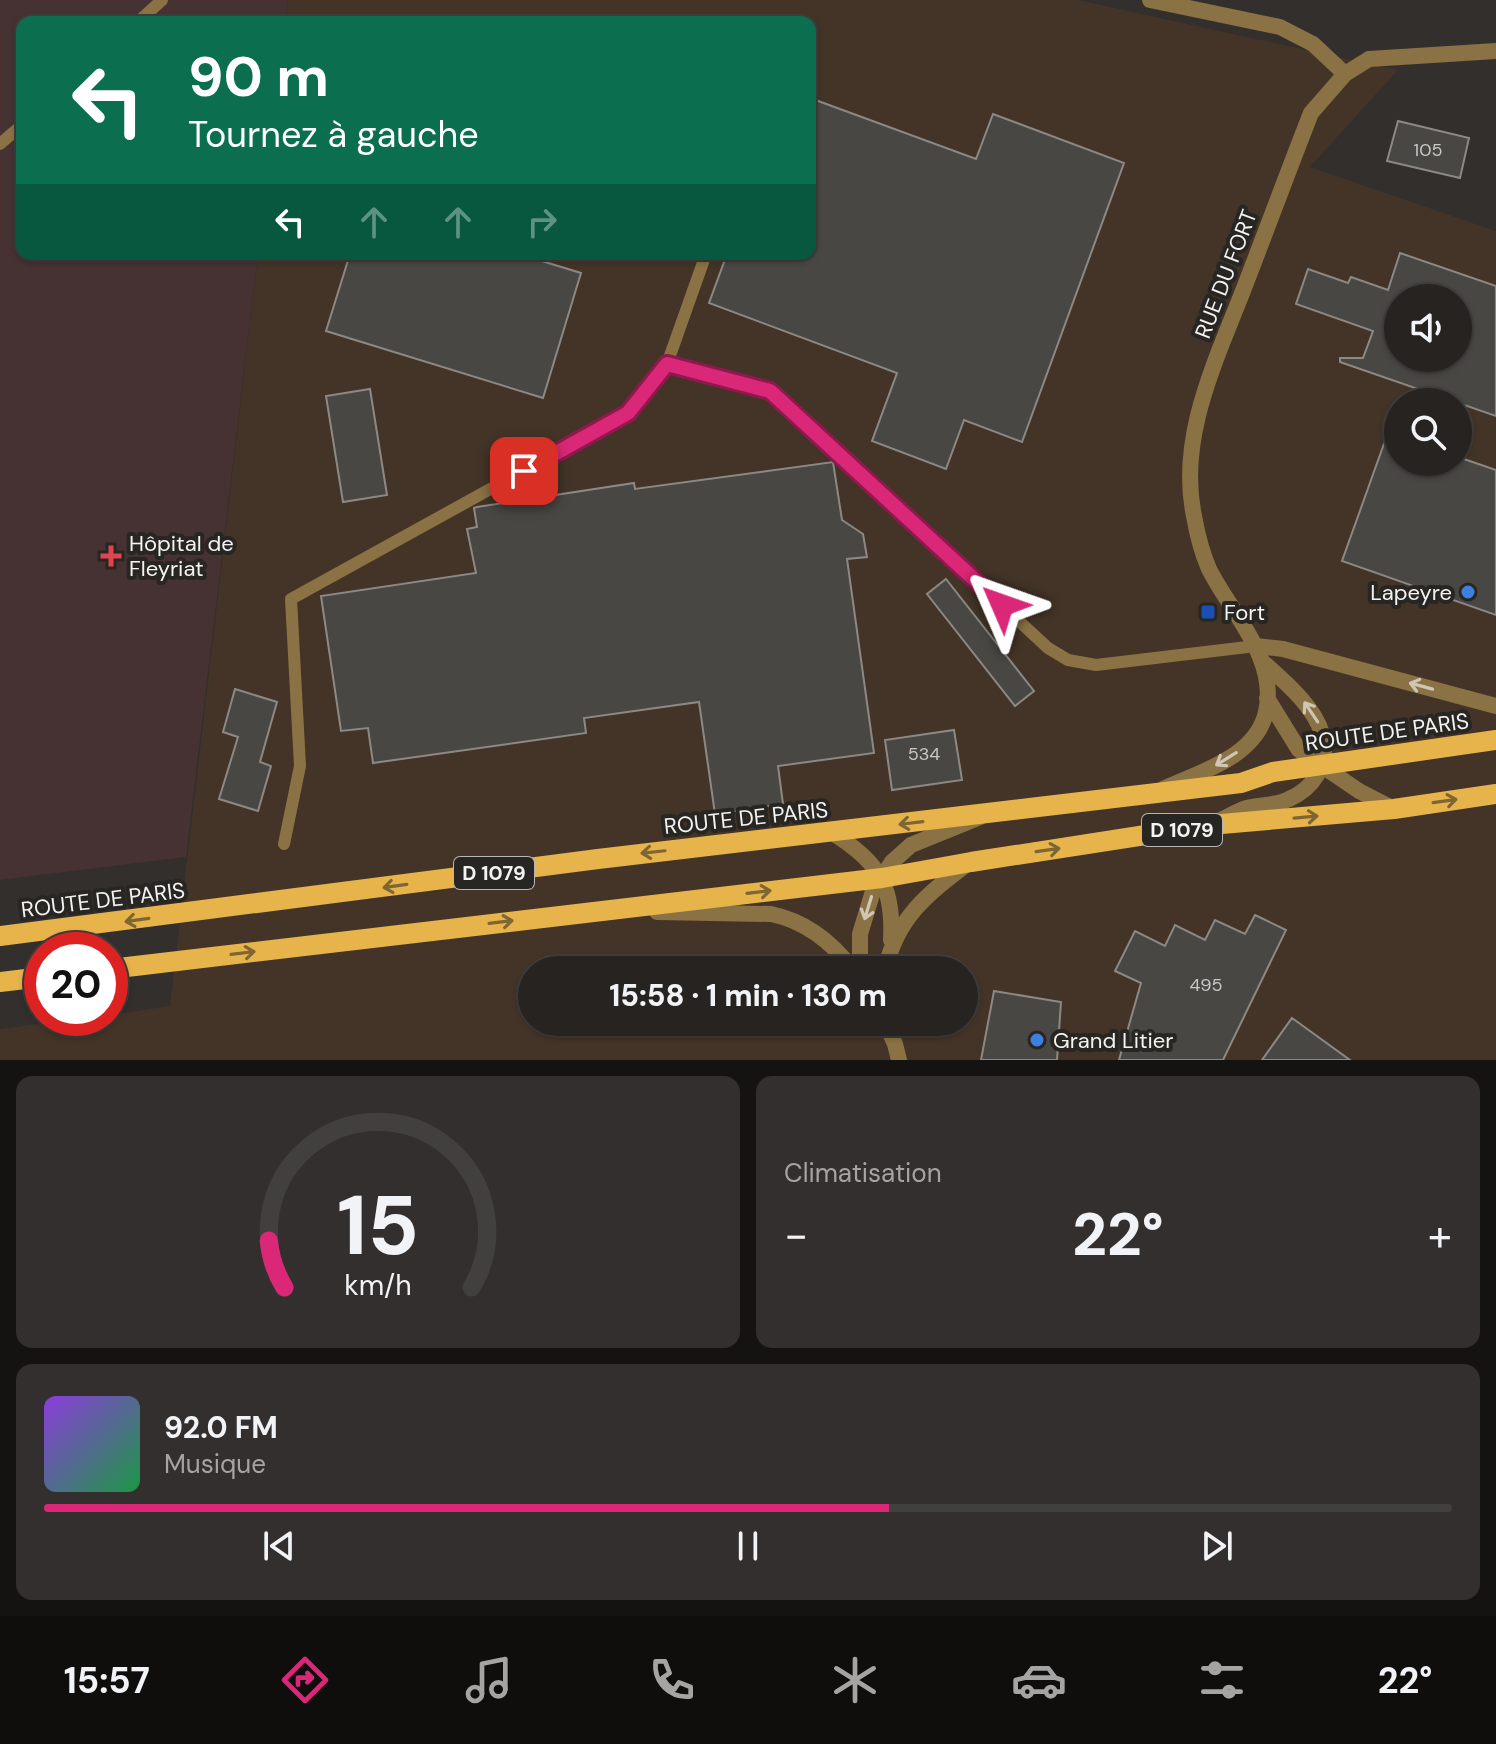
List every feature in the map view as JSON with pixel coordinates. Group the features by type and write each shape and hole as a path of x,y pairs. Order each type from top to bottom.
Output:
{"main road":[{"name":"ROUTE DE PARIS","path":"0,936 598,859 1241,783 1273,772 1496,740"},
{"name":"D 1079","path":"128,967 882,878 1210,825 1394,809 1496,794"},
{"path":"0,982 24,979"}],"street":[{"path":"1150,0 1280,27 1313,44 1345,74"},
{"name":"RUE DU FORT","path":"1151,794 1217,765 1250,742 1263,721 1267,698 1263,662 1207,566 1193,515 1190,469 1197,410 1311,113 1345,74 1369,59 1496,51"},
{"path":"1256,646 1283,649 1496,706"},
{"name":"RUE DU FORT","path":"1263,662 1304,701 1320,725 1325,745 1322,766"},
{"name":"RUE DU FORT","path":"1267,698 1299,750 1359,791 1394,809"},
{"path":"1210,825 1248,808 1278,804 1292,798 1313,781 1322,766"},
{"path":"860,956 860,934 873,891 892,862 911,845 988,813"},
{"path":"831,832 866,858 882,878 892,913 888,956"},
{"path":"890,946 915,907 933,889 971,862"},
{"path":"599,911 771,914 789,918 819,935 843,956"},
{"path":"891,1036 899,1060"}],"lane":[{"path":"145,16 162,0"},
{"path":"0,144 16,130"},
{"path":"284,844 300,766 291,599 628,413 667,364 704,260"},
{"path":"667,364 770,391 1048,648 1068,660 1096,665 1256,646"}],"shaded area":[{"name":"Hôpital de Fleyriat","path":"0,0 288,0 286,16 16,16 16,260 257,260 186,857 0,880"},
{"path":"288,0 1078,0 1398,70 1310,167 1496,231 1496,1060 0,1060 0,1029 24,1026 24,1036 128,1036 128,1012 170,1006 257,260 816,260 816,16 286,16"}],"building":[{"path":"816,100 976,159 993,114 1124,163 1022,442 964,420 946,469 872,441 897,373 709,303 725,260 816,260"},
{"path":"1398,121 1469,138 1460,178 1387,161"},
{"path":"1400,253 1496,286 1496,416 1472,408 1472,388 1415,388 1340,362 1340,358 1363,358 1373,331 1296,304 1308,269 1348,283 1351,277 1384,289 1384,372 1472,372 1472,284 1390,284"},
{"path":"348,260 539,260 581,273 543,398 326,331"},
{"path":"370,389 387,495 343,502 326,396"},
{"path":"1384,444 1384,476 1472,476 1472,462 1496,470 1496,615 1342,561"},
{"path":"833,462 842,520 863,534 867,557 847,559 874,753 778,766 783,804 715,814 699,702 584,718 586,733 373,763 368,728 341,731 321,596 476,573 467,529 477,527 474,508 634,483 635,489"},
{"path":"946,579 1034,691 1015,706 927,594"},
{"path":"235,689 277,702 260,762 271,766 258,811 219,799 238,737 223,732"},
{"path":"954,730 962,780 892,790 885,740"},
{"path":"1255,915 1286,930 1223,1060 1119,1060 1141,983 1115,971 1135,931 1165,946 1175,925 1205,940 1215,920 1245,934"},
{"path":"994,991 1061,1002 1057,1060 981,1060"},
{"path":"1292,1018 1350,1060 1262,1060"}],"place":[{"name":"Hôpital de Fleyriat","path":"111,556"},
{"name":"Lapeyre","path":"1468,592"},
{"name":"Fort","path":"1208,612"},
{"name":"Grand Litier","path":"1037,1040"}],"route":[{"path":"524,471 628,413 667,364 770,391 1002,605"}]}
